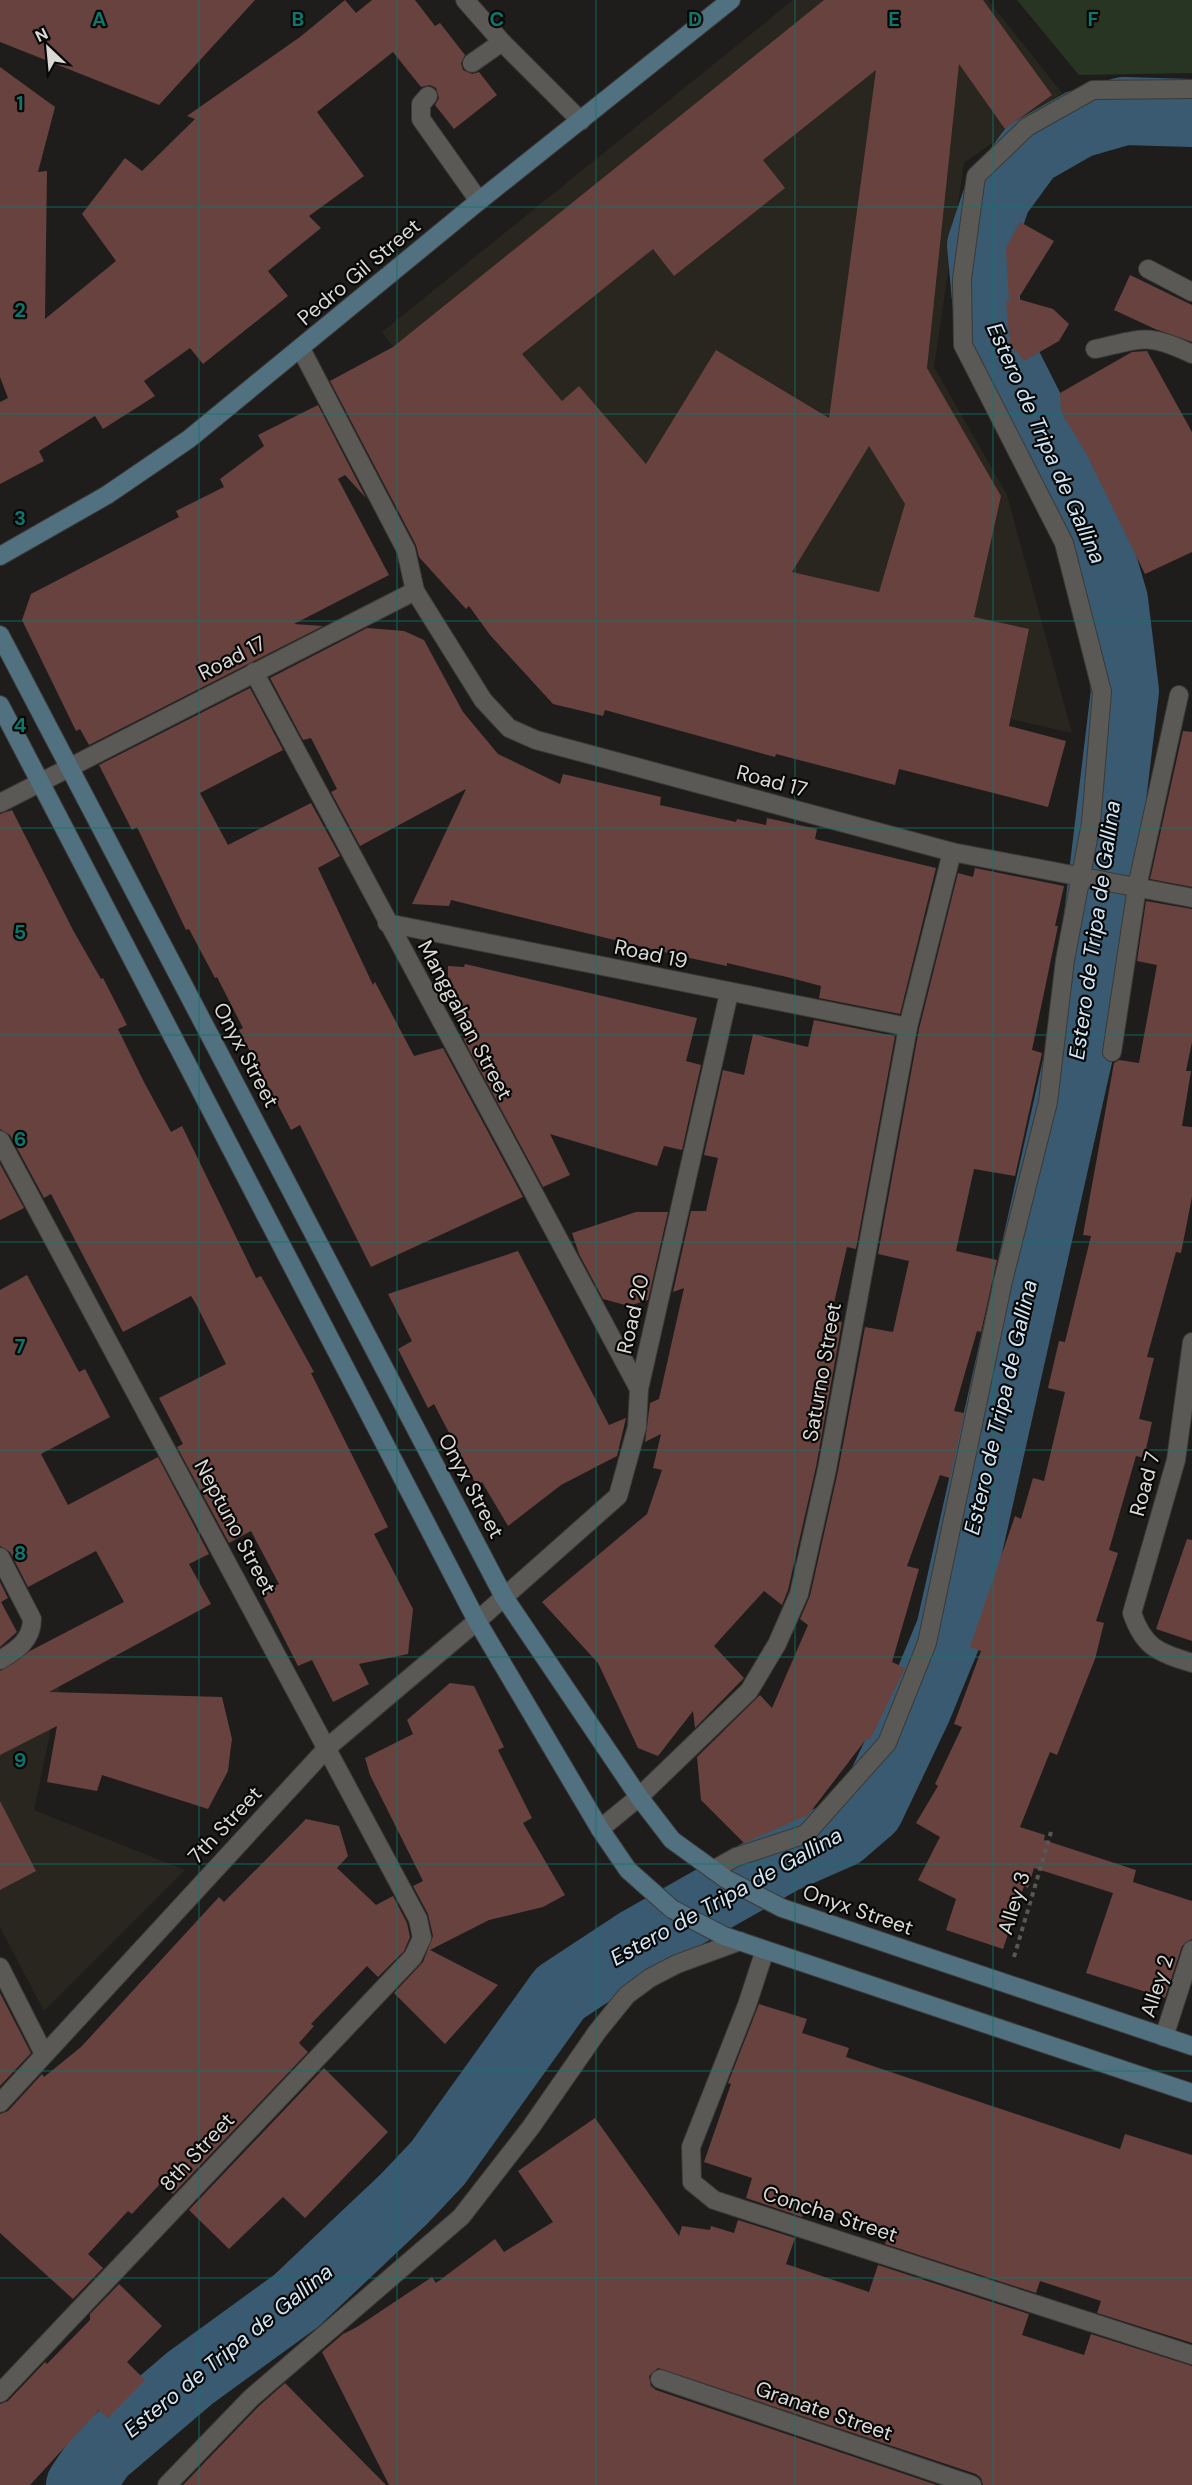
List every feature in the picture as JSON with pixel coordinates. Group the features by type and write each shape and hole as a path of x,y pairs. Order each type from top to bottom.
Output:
{"main road":[{"name":"Pedro Gil Street","path":"0,556 107,495 180,446 302,349 479,201 731,0"},
{"name":"Onyx Street","path":"0,635 504,1598 639,1797 672,1840 720,1875 782,1908 1192,2046"},
{"path":"0,705 477,1621 600,1829 628,1870 672,1909 732,1939 1192,2094"}],"street":[{"path":"465,0 502,42 581,121"},
{"path":"472,63 502,42"},
{"path":"720,1875 736,1857 806,1834 887,1743 927,1643 1003,1281 1045,1120 1057,1011 1086,878 1102,692 1064,543 963,345 962,279 976,176 1027,127 1093,90 1192,89"},
{"path":"428,96 420,104 421,119 479,201"},
{"path":"1148,269 1192,292"},
{"path":"1095,349 1149,338 1165,341 1192,354"},
{"name":"Road 17","path":"302,349 406,550 415,591 471,682 509,728 564,749 952,852 1192,898"},
{"name":"Road 17","path":"0,803 415,591"},
{"name":"Manggahan Street","path":"254,672 639,1389"},
{"path":"1112,1052 1130,886 1179,695"},
{"name":"Saturno Street","path":"600,1829 639,1797 749,1691 777,1644 799,1594 827,1469 908,1027 952,852"},
{"name":"Road 19","path":"387,923 908,1027"},
{"name":"Road 20","path":"504,1598 618,1496 638,1427 639,1389 729,993"},
{"name":"Neptuno Street","path":"0,1140 328,1747 418,1919 422,1938"},
{"name":"Road 7","path":"1192,1342 1184,1462 1132,1612 1139,1634 1157,1651 1192,1663"},
{"path":"0,1557 32,1619 32,1629 27,1640 0,1660"},
{"name":"7th Street","path":"0,2103 328,1747 504,1598"},
{"name":"8th Street","path":"0,2393 413,1957 422,1938"},
{"path":"167,2485 251,2398 461,2217 531,2127 597,2032 627,1995 650,1978 732,1939"},
{"name":"Concha Street","path":"765,1950 747,2005 691,2147 693,2182 714,2200 1192,2355"},
{"name":"Alley 2","path":"1164,2037 1192,1950"},
{"path":"0,1967 44,2054"},
{"name":"Granate Street","path":"660,2379 972,2485"}],"path":[{"name":"Alley 3","path":"1006,1983 1051,1832"}],"shaded area":[{"path":"793,0 988,0 1062,93 964,163 934,367 1007,495 1072,733 598,625 382,332"},
{"path":"64,1667 34,1810 185,1870 44,2011 0,1927 0,1672"}],"green space":[{"path":"1017,0 1192,0 1192,73 1079,75"}],"building":[{"path":"0,0 255,0 159,105 0,42"},
{"path":"345,0 356,13 372,0 415,0 435,26 440,23 465,55 461,63 463,70 472,74 479,72 497,95 454,129 435,105 439,98 436,88 430,85 421,87 393,52 317,112 364,176 309,216 321,228 268,271 288,296 203,364 190,348 144,381 155,396 103,429 95,416 39,451 44,461 0,484 0,402 8,398 0,377 0,67 55,107 38,172 47,171 45,319 116,261 82,214 125,158 142,171 195,119 187,116 300,37"},
{"path":"824,0 983,0 1052,95 1005,129 959,64 927,368 1001,496 974,617 1029,629 1009,726 1066,741 1048,807 899,769 895,785 776,754 775,757 605,710 603,716 553,704 490,635 469,606 466,609 419,557 416,545 330,381 393,347","holes":["876,70 829,418 716,350 646,464 579,386 562,401 522,354 653,249 674,276 785,188 763,160","869,446 905,504 879,592 792,572"]},
{"path":"1020,222 1054,241 1018,299 1053,309 1069,324 1059,341 1024,361 1010,344 1006,301 1009,301 1006,248"},
{"path":"1130,275 1192,305 1192,342 1155,329 1114,310"},
{"path":"1147,351 1192,432 1192,552 1145,574 1086,453 1061,412 1060,393 1132,352"},
{"path":"318,405 366,498 345,475 338,479 389,575 294,624 323,626 89,745 80,729 76,731 22,620 31,594 179,517 176,511 224,487 220,479 264,446 258,435"},
{"path":"367,628 404,631 424,640 463,712 498,754 560,784 563,774 661,797 660,805 736,822 737,819 766,825 767,818 817,829 815,839 936,868 900,1014 819,998 821,986 787,977 727,963 727,966 676,955 451,900 449,906 412,904 466,789 360,846 331,792 337,789 311,738 303,740 270,678"},
{"path":"250,688 283,750 200,793 228,845 311,803 340,856 318,868 373,985 375,982 414,1056 443,1048 523,1197 371,1267 300,1125 291,1130 239,1030 243,1028 217,977 215,978 189,929 186,930 137,827 132,830 99,765"},
{"path":"1183,731 1192,732 1192,887 1150,879"},
{"path":"12,810 74,932 101,979 103,978 127,1025 118,1029 144,1082 171,1132 182,1126 256,1278 261,1276 314,1372 311,1373 388,1527 374,1534 413,1609 408,1654 359,1664 369,1684 333,1702 312,1660 298,1666 261,1593 279,1584 251,1531 229,1543 177,1447 183,1444 159,1398 226,1364 196,1304 191,1296 123,1332 51,1194 44,1198 10,1135 0,1129 0,814"},
{"path":"975,868 1064,886 1032,1050 1042,1053 1015,1176 974,1169 956,1251 997,1260 981,1332 977,1331 954,1411 964,1413 950,1478 940,1475 907,1566 919,1569 892,1662 905,1668 870,1740 867,1738 808,1815 744,1843 701,1800 697,1757 760,1695 772,1708 808,1625 800,1619 810,1596 838,1471 865,1327 893,1332 909,1261 878,1254 919,1029 958,873 973,877"},
{"path":"1146,901 1192,909 1192,1042 1186,1071 1191,1071 1182,1126 1192,1127 1192,1197 1181,1253 1176,1252 1147,1357 1154,1358 1139,1419 1152,1422 1144,1458 1136,1456 1109,1550 1118,1553 1096,1621 1104,1623 1095,1659 1057,1755 1050,1752 1020,1827 1045,1835 1044,1840 1136,1870 1133,1882 1192,1901 1192,1939 1182,1946 1165,1998 1086,1973 1113,1893 1034,1868 1028,1888 1024,1886 1003,1949 946,1930 956,1899 918,1880 940,1837 916,1823 938,1786 935,1784 962,1727 954,1724 981,1651 970,1647 1015,1516 1021,1519 1033,1478 1044,1481 1065,1392 1048,1388 1059,1341 1065,1342 1091,1236 1083,1235 1114,1063 1119,1060 1139,1063 1157,965 1137,961"},
{"path":"465,964 697,1018 686,1061 701,1065 682,1150 664,1146 657,1166 550,1134 570,1175 543,1187 465,1042 448,996 448,966 464,967"},
{"path":"814,1020 895,1036 856,1249 847,1247 830,1320 842,1322 816,1467 788,1590 782,1605 764,1591 714,1646 744,1678 695,1728 693,1711 658,1756 638,1748 598,1663 542,1602 647,1514 662,1470 653,1468 661,1434 645,1442 650,1403 659,1399 684,1288 673,1292 691,1211 706,1211 718,1158 704,1155 723,1070 744,1075 753,1034 808,1047"},
{"path":"0,1164 24,1208 0,1220"},
{"path":"636,1212 668,1212 648,1300 629,1306 603,1299 579,1254 572,1233"},
{"path":"518,1251 609,1425 626,1418 617,1456 561,1485 508,1526 482,1482 477,1486 434,1404 428,1408 398,1349 412,1341 388,1294"},
{"path":"27,1275 79,1372 85,1369 110,1417 41,1454 68,1505 158,1457 209,1554 189,1564 211,1604 49,1692 222,1697 232,1739 228,1771 208,1809 102,1775 97,1791 47,1782 57,1726 0,1755 0,1671 30,1651 124,1602 96,1551 28,1587 10,1552 0,1546 0,1290"},
{"path":"1187,1539 1192,1540 1192,1641 1156,1629"},
{"path":"0,1582 8,1598 1,1602 17,1632 0,1647"},
{"path":"450,1683 474,1686 504,1747 498,1750 532,1818 523,1823 565,1895 543,1907 489,1920 430,1950 498,1985 445,2044 394,1993 423,1962 433,1936 428,1914 413,1886 423,1881 370,1775 365,1758 413,1734 407,1720"},
{"path":"0,1801 36,1871 0,1890"},
{"path":"306,1819 339,1826 348,1856 337,1868 376,1905 393,1896 407,1923 410,1937 404,1951 378,1977 367,1966 311,2024 314,2026 299,2043 308,2052 173,2194 161,2183 132,2214 128,2211 88,2254 103,2268 73,2299 0,2233 0,2114 8,2111 42,2074 44,2077 81,2047 219,1897 224,1902"},
{"path":"0,1993 31,2053 0,2086"},
{"path":"759,2004 807,2019 802,2033 849,2048 846,2057 1120,2149 1125,2134 1192,2155 1192,2343 1097,2313 1101,2301 1040,2281 1036,2293 885,2244 890,2230 807,2203 802,2217 746,2198 752,2178 704,2162 731,2084 728,2083"},
{"path":"324,2068 388,2132 305,2218 283,2197 229,2249 189,2210"},
{"path":"595,2118 679,2236 682,2226 710,2230 711,2226 734,2233 738,2220 795,2238 786,2264 869,2292 878,2265 1029,2314 1022,2335 1084,2355 1091,2334 1192,2366 1192,2485 983,2485 981,2478 976,2474 658,2368 649,2376 651,2386 656,2390 937,2485 389,2485 322,2352 343,2334 432,2277 436,2283 495,2239 504,2252 553,2222 518,2171"},
{"path":"119,2284 162,2326 127,2362 145,2380 108,2418 99,2410 30,2485 0,2485 0,2404 8,2401 45,2362 47,2364 90,2320 90,2314"},
{"path":"285,2383 386,2485 183,2485 259,2406"}],"waterway":[{"name":"Estero de Tripa de Gallina","path":"80,2485 102,2453 190,2378 296,2301 404,2199 438,2163 560,1993 639,1941 782,1860 841,1834 870,1809 917,1710 950,1630 1084,1032 1125,691 1114,600 1096,539 1008,365 987,310 981,245 997,197 1030,152 1079,124 1124,111 1192,113"}]}
